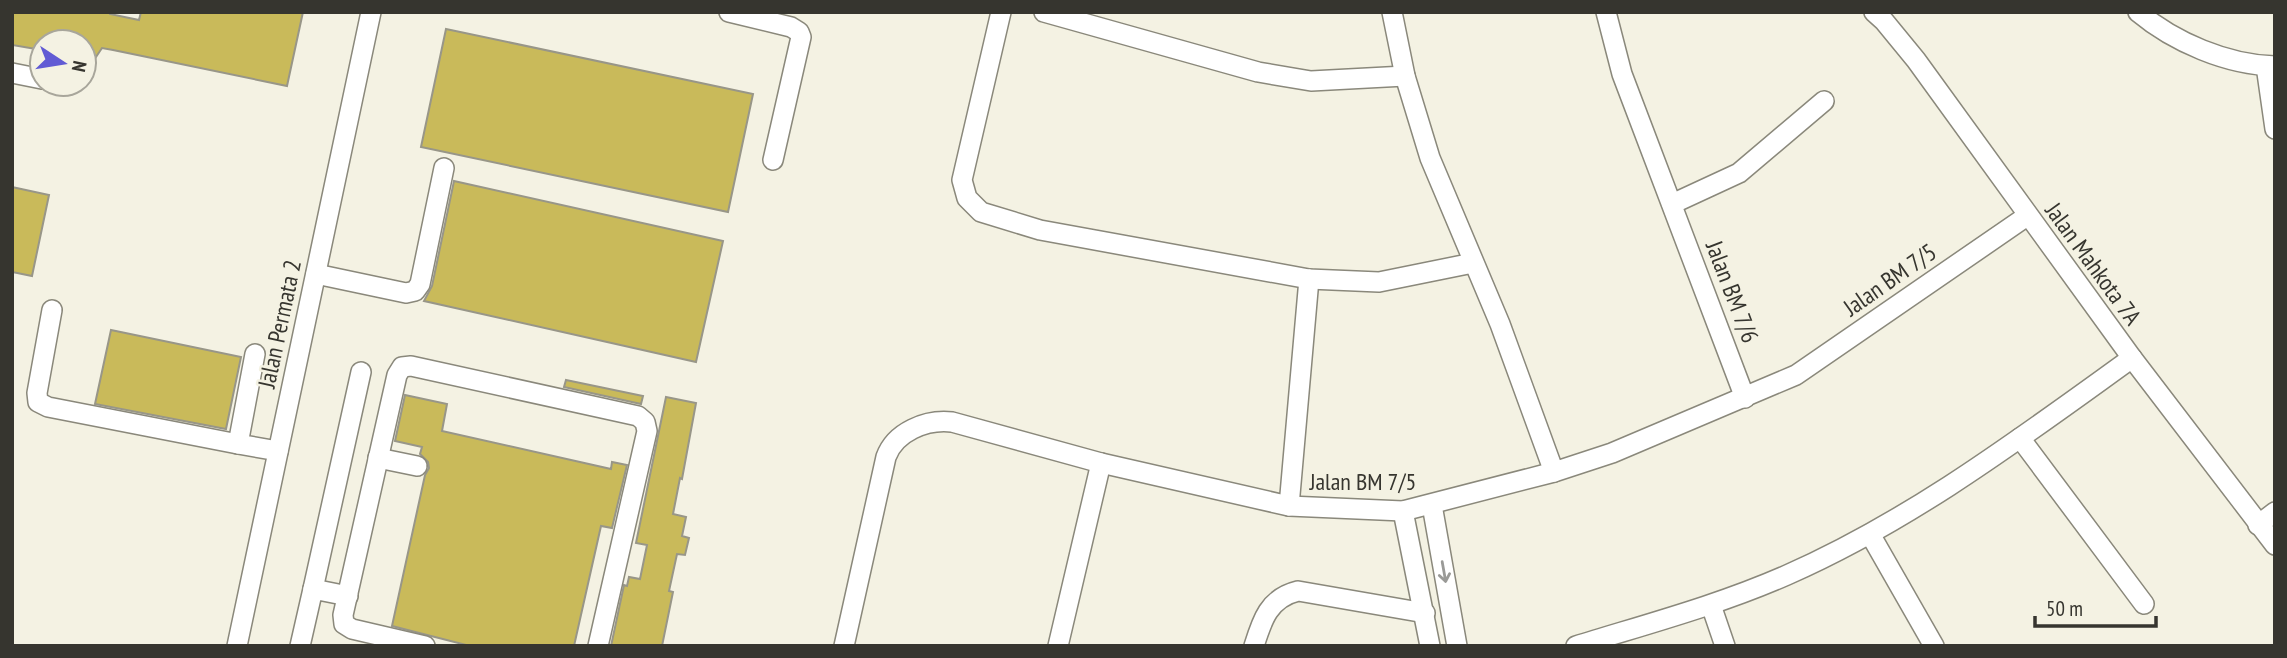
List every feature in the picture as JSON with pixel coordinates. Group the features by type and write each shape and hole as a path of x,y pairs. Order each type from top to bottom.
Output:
{"street":[{"name":"Jalan Permata 2","path":"237,646 371,12"},
{"path":"729,12 759,16 792,27 801,37 773,160"},
{"path":"1002,12 963,170 963,189 973,206 981,212 1040,230 1309,279 1379,282 1473,263"},
{"path":"1044,12 1258,72 1311,81 1405,76"},
{"path":"1392,12 1405,76 1430,158 1500,324 1554,472"},
{"name":"Jalan BM 7/6","path":"1606,12 1622,74 1745,398"},
{"name":"Jalan Mahkota 7A","path":"1874,12 1916,60 2132,358 2275,545"},
{"path":"2138,12 2168,34 2200,48 2270,66 2275,129"},
{"path":"1672,204 1739,173 1824,101"},
{"path":"316,274 406,293 415,291 420,284 444,168"},
{"name":"Jalan BM 7/5","path":"844,646 887,457 893,444 903,433 930,423 946,422 1101,463 1289,506 1403,511 1554,472 1612,453 1796,375 2027,216"},
{"path":"1289,506 1309,279"},
{"path":"52,310 37,393 38,402 48,407 278,451"},
{"path":"238,444 255,354"},
{"path":"1576,646 1711,605 1788,575 1870,534 2020,438 2132,358"},
{"path":"425,646 352,629 344,624 343,615 397,375 402,367 411,366 642,418 645,422 647,431 598,646"},
{"path":"300,646 361,372"},
{"path":"2020,438 2144,604"},
{"path":"378,458 418,467"},
{"path":"1058,646 1101,463"},
{"path":"1432,505 1457,646"},
{"path":"1403,511 1430,646"},
{"path":"2258,524 2275,512"},
{"path":"1870,534 1934,646"},
{"path":"313,589 348,596"},
{"path":"1254,646 1268,609 1282,597 1298,591 1311,591 1425,613"},
{"path":"1711,605 1725,646"}],"building":[{"path":"12,12 110,12 139,20 141,12 303,12 287,86 102,48 98,54 98,28 28,28 28,48 12,45"},
{"path":"446,29 753,94 728,212 421,147"},
{"path":"454,181 723,241 696,362 424,301 432,286"},
{"path":"12,187 49,195 32,276 12,272"},
{"path":"111,330 241,357 226,429 95,404"},
{"path":"566,380 643,396 641,404 564,387"},
{"path":"405,395 447,404 442,431 611,469 612,462 627,465 612,528 601,526 574,646 470,646 392,626 425,475 429,468 428,462 420,454 422,447 395,441"},
{"path":"666,397 696,403 673,514 686,517 682,536 689,538 685,555 677,554 669,591 673,592 662,646 611,646 624,585 627,586 629,577 640,579 647,545 636,543"}]}
